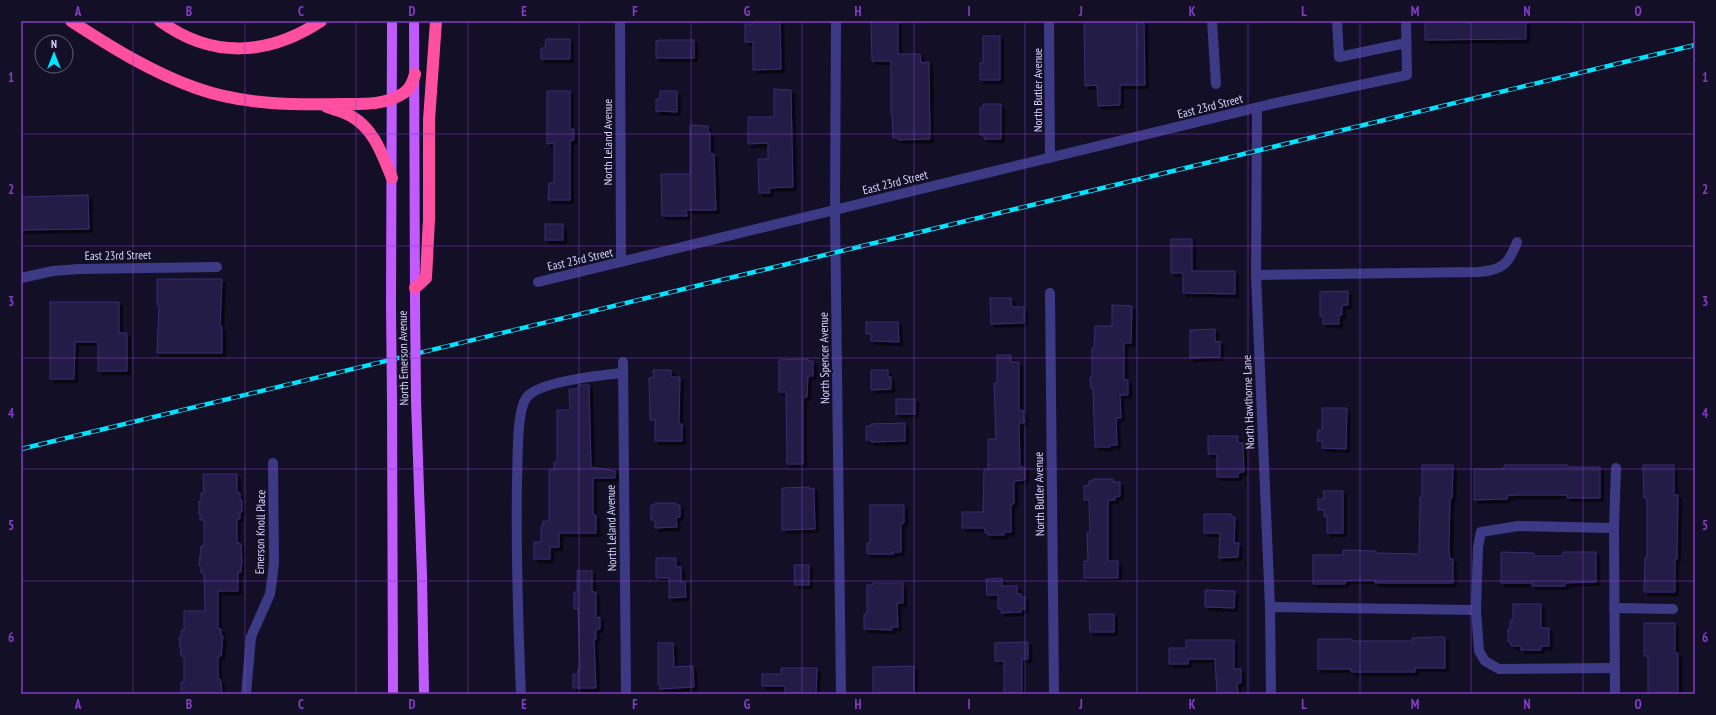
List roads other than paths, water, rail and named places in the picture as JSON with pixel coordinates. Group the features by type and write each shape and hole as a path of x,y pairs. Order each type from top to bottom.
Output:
{"highway":[{"path":"71,21 127,57 164,75 199,89 263,103 320,105 375,103 392,99 407,91 413,82 415,74"},
{"path":"160,21 180,34 198,41 221,47 243,49 278,43 300,34 321,21"},
{"path":"415,288 426,278 429,220 430,120 436,21"},
{"path":"320,105 349,115 363,124 378,144 392,178"}],"main road":[{"name":"North Emerson Avenue","path":"392,21 391,306 393,694"},
{"name":"North Emerson Avenue","path":"414,21 416,400 424,694"}],"street":[{"name":"North Leland Avenue","path":"620,21 620,262"},
{"name":"North Spencer Avenue","path":"836,21 835,210 841,694"},
{"name":"North Butler Avenue","path":"1049,21 1050,158"},
{"path":"1212,21 1216,84"},
{"path":"1337,21 1339,57 1406,43 1406,21"},
{"name":"East 23rd Street","path":"538,282 1257,108 1407,75 1406,43"},
{"name":"North Hawthorne Lane","path":"1257,108 1256,275 1270,607 1271,694"},
{"path":"1256,275 1464,272 1495,270 1507,262 1514,251 1517,242"},
{"name":"East 23rd Street","path":"21,278 79,269 217,267"},
{"name":"North Butler Avenue","path":"1050,293 1054,694"},
{"name":"North Leland Avenue","path":"623,362 626,694"},
{"path":"521,694 516,554 518,440 522,406 527,397 544,388 575,380 623,373"},
{"name":"Emerson Knoll Place","path":"246,694 251,637 270,594 272,580 274,562 273,463"},
{"path":"1615,694 1614,528 1616,468"},
{"path":"1614,528 1518,526 1481,532 1478,547 1476,610 1479,651 1486,661 1499,669 1614,668"},
{"path":"1270,607 1476,610"},
{"path":"1614,608 1672,608"}],"railway":[{"path":"21,449 1695,45"}]}
